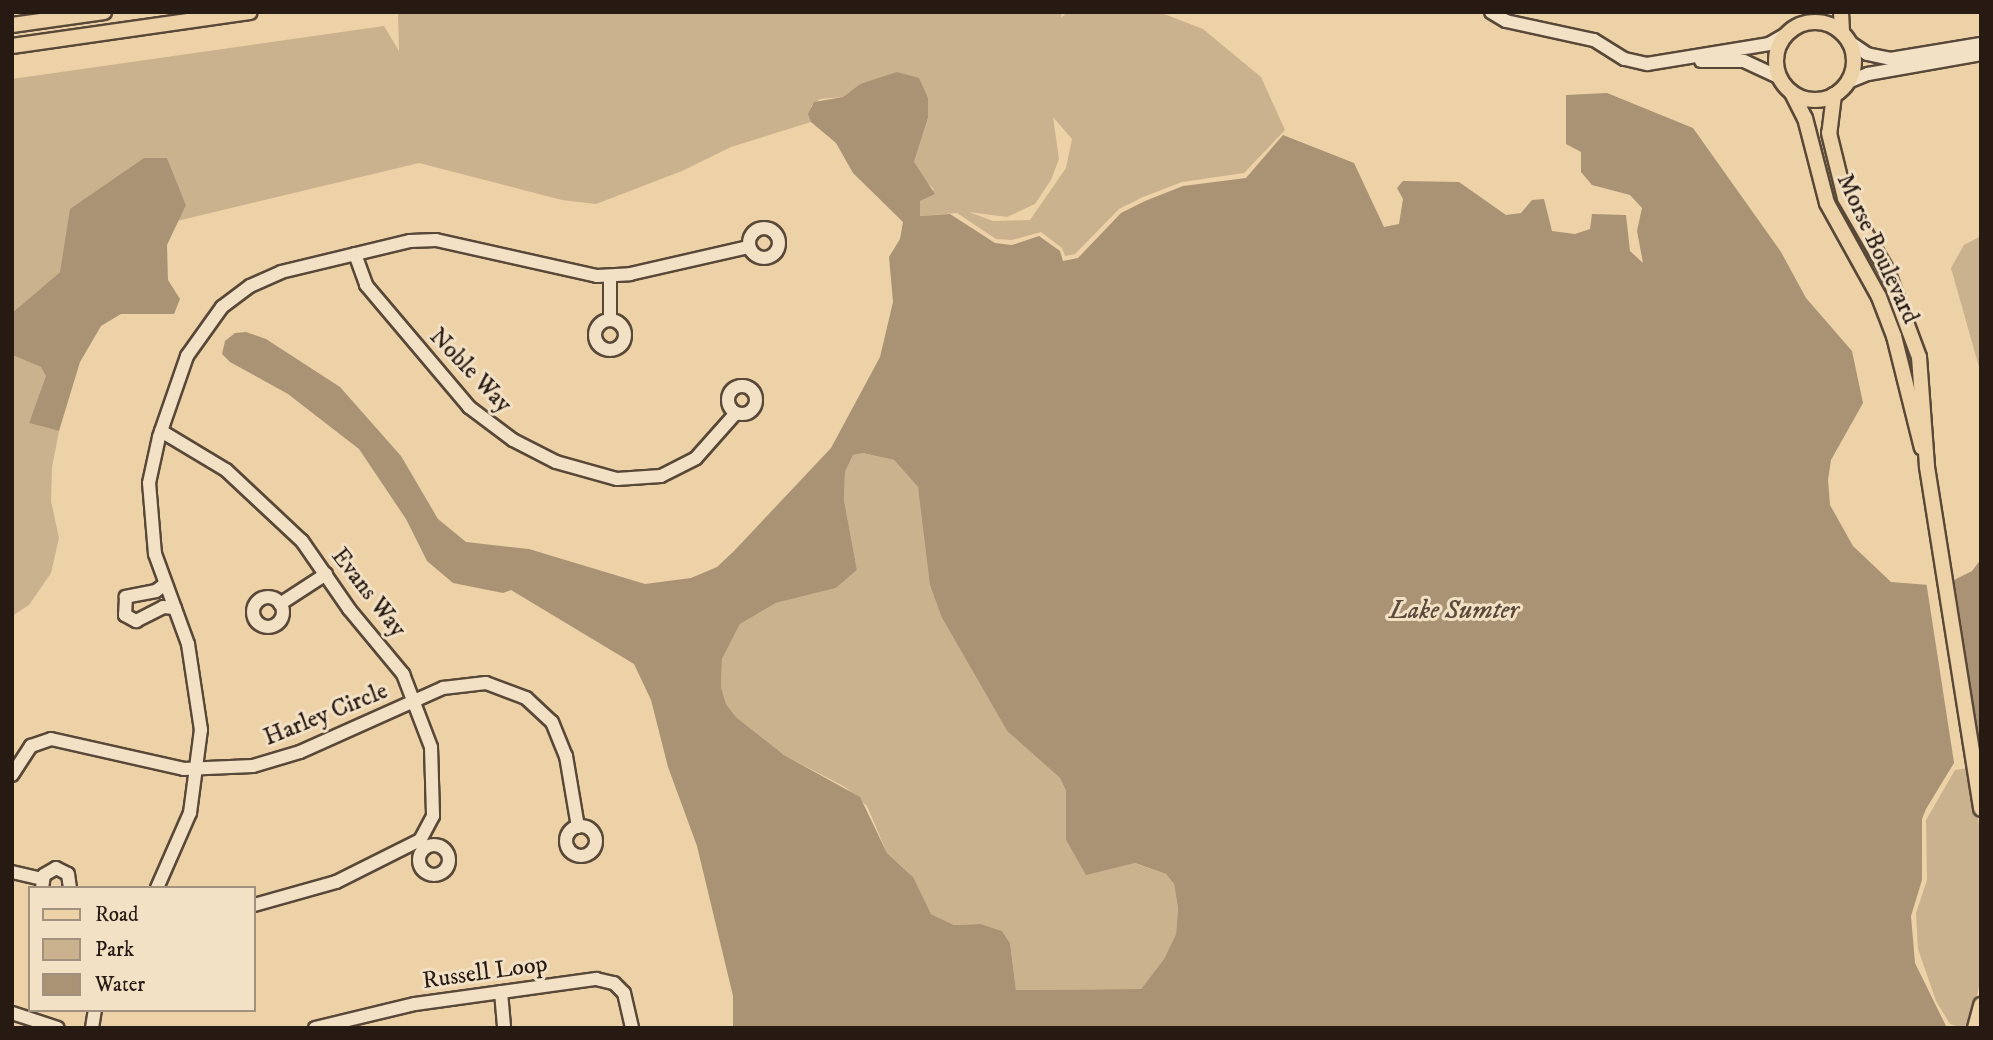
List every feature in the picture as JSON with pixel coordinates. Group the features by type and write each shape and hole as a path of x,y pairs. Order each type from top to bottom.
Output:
{"main road":[{"path":"12,25 104,12"},
{"path":"12,46 250,12"},
{"path":"1812,12 1793,30 1777,53 1779,77 1792,93 1813,100 1834,95 1849,82 1854,65 1841,12"},
{"path":"1793,30 1819,23 1845,37"},
{"name":"Morse Boulevard","path":"1792,93 1805,118 1827,203 1879,297 1894,336 1927,467"},
{"name":"Morse Boulevard","path":"1834,95 1829,133 1845,198 1887,271 1919,358 1927,467 1980,805"},
{"path":"1975,1028 1981,1004"}],"street":[{"path":"1491,12 1506,21 1594,40 1636,63 1744,61 1779,77"},
{"path":"1673,61 1769,44 1793,30"},
{"path":"1845,37 1867,54 1890,59 1981,44"},
{"path":"1849,82 1868,74 1981,54"},
{"path":"158,886 182,835 199,769 200,700 188,645 155,554 149,506 153,456 187,356 205,327 235,295 281,272 410,241 436,240 610,276 749,247"},
{"name":"Noble Way","path":"355,254 373,295 469,407 513,440 556,462 617,479 661,476 701,453 736,413"},
{"path":"610,276 610,320"},
{"name":"Evans Way","path":"161,430 244,484 285,522 403,674 427,730 435,780 433,816 423,844 336,881 256,904"},
{"path":"280,604 326,574"},
{"path":"164,584 156,591 126,597 125,615 136,621 163,607 174,608"},
{"name":"Harley Circle","path":"12,775 31,746 51,740 199,769 240,769 270,762 457,684 486,683 513,690 537,705 563,744 578,827"},
{"path":"12,872 42,883 47,871 61,869 68,874 70,886"},
{"name":"Russell Loop","path":"315,1028 370,1021 501,992 607,981 624,993 632,1028"},
{"path":"501,992 504,1028"},
{"path":"12,1013 58,1028"}],"green space":[{"path":"398,12 1062,12 1061,18 1067,12 1159,12 1203,29 1261,77 1285,130 1244,173 1182,182 1143,197 1119,209 1075,254 1065,256 1062,248 1041,232 1012,240 996,239 957,213 920,216 920,201 934,189 918,175 914,162 928,118 928,98 887,78 860,84 843,97 820,99 811,106 811,122 731,147 682,171 596,204 562,200 419,163 177,221 186,205 167,158 66,247 60,272 12,313 12,79 384,26 399,51","holes":["1053,117 1072,139 1066,168 1030,220 993,221 969,212 1007,217 1035,204 1051,180 1059,159"]},
{"path":"1981,236 1981,374 1951,268 1964,245"},
{"path":"12,355 41,367 47,376 29,423 59,431 52,467 51,501 59,538 51,573 29,605 12,616"},
{"path":"863,453 894,460 918,487 942,618 1007,731 1060,778 1066,791 1066,840 1086,874 1134,863 1166,874 1174,884 1178,908 1176,934 1164,959 1141,989 1016,990 1010,943 1002,931 981,924 954,925 931,914 909,873 887,853 867,806 845,787 784,755 736,717 726,704 721,687 722,659 740,624 776,603 836,588 857,570 844,500 845,472 853,455"},
{"path":"1969,768 1981,836 1981,977 1970,1028 1961,1028 1950,1024 1936,1001 1918,949 1916,913 1927,880 1926,820 1955,770"}],"water":[{"name":"Lake Sumter","path":"897,72 919,78 928,98 928,118 914,162 935,194 920,201 920,216 950,214 995,243 1012,245 1039,236 1060,251 1063,261 1078,258 1121,213 1145,201 1183,186 1246,178 1283,135 1354,163 1384,227 1399,224 1403,199 1397,188 1403,181 1459,182 1506,215 1521,213 1532,200 1544,199 1552,231 1575,234 1590,229 1592,214 1626,215 1630,251 1643,263 1637,231 1642,208 1630,195 1592,185 1581,172 1581,152 1566,144 1566,95 1607,93 1693,128 1781,252 1806,298 1852,351 1863,403 1831,460 1828,480 1830,505 1853,546 1891,582 1942,586 1972,571 1981,559 1981,759 1969,756 1954,763 1926,809 1922,819 1922,880 1911,916 1915,963 1947,1028 733,1028 733,996 697,846 668,767 651,700 634,664 511,590 503,593 453,583 427,561 406,519 359,449 288,394 230,362 222,354 225,341 235,333 246,332 266,339 340,387 401,456 438,519 466,542 529,549 645,584 691,578 717,567 831,448 880,357 893,302 889,257 900,239 903,222 853,173 836,143 811,122 808,114 814,102 843,97 860,84","holes":["863,453 894,460 918,487 930,585 942,618 1007,731 1060,778 1066,791 1066,840 1086,875 1135,863 1166,874 1174,884 1178,908 1176,934 1164,959 1141,989 1016,990 1010,943 1002,931 981,924 954,925 931,914 913,877 887,853 860,797 784,755 736,717 726,704 721,687 722,659 740,624 776,603 836,588 857,570 844,500 845,472 853,455"]},
{"path":"144,158 167,158 186,205 167,245 168,280 180,299 174,314 121,314 101,326 80,362 59,431 29,423 46,376 41,367 12,355 12,313 60,272 70,209"}],"pier":[{"path":"1954,578 1981,751 1981,763 1962,760 1955,769 1926,581"}]}
